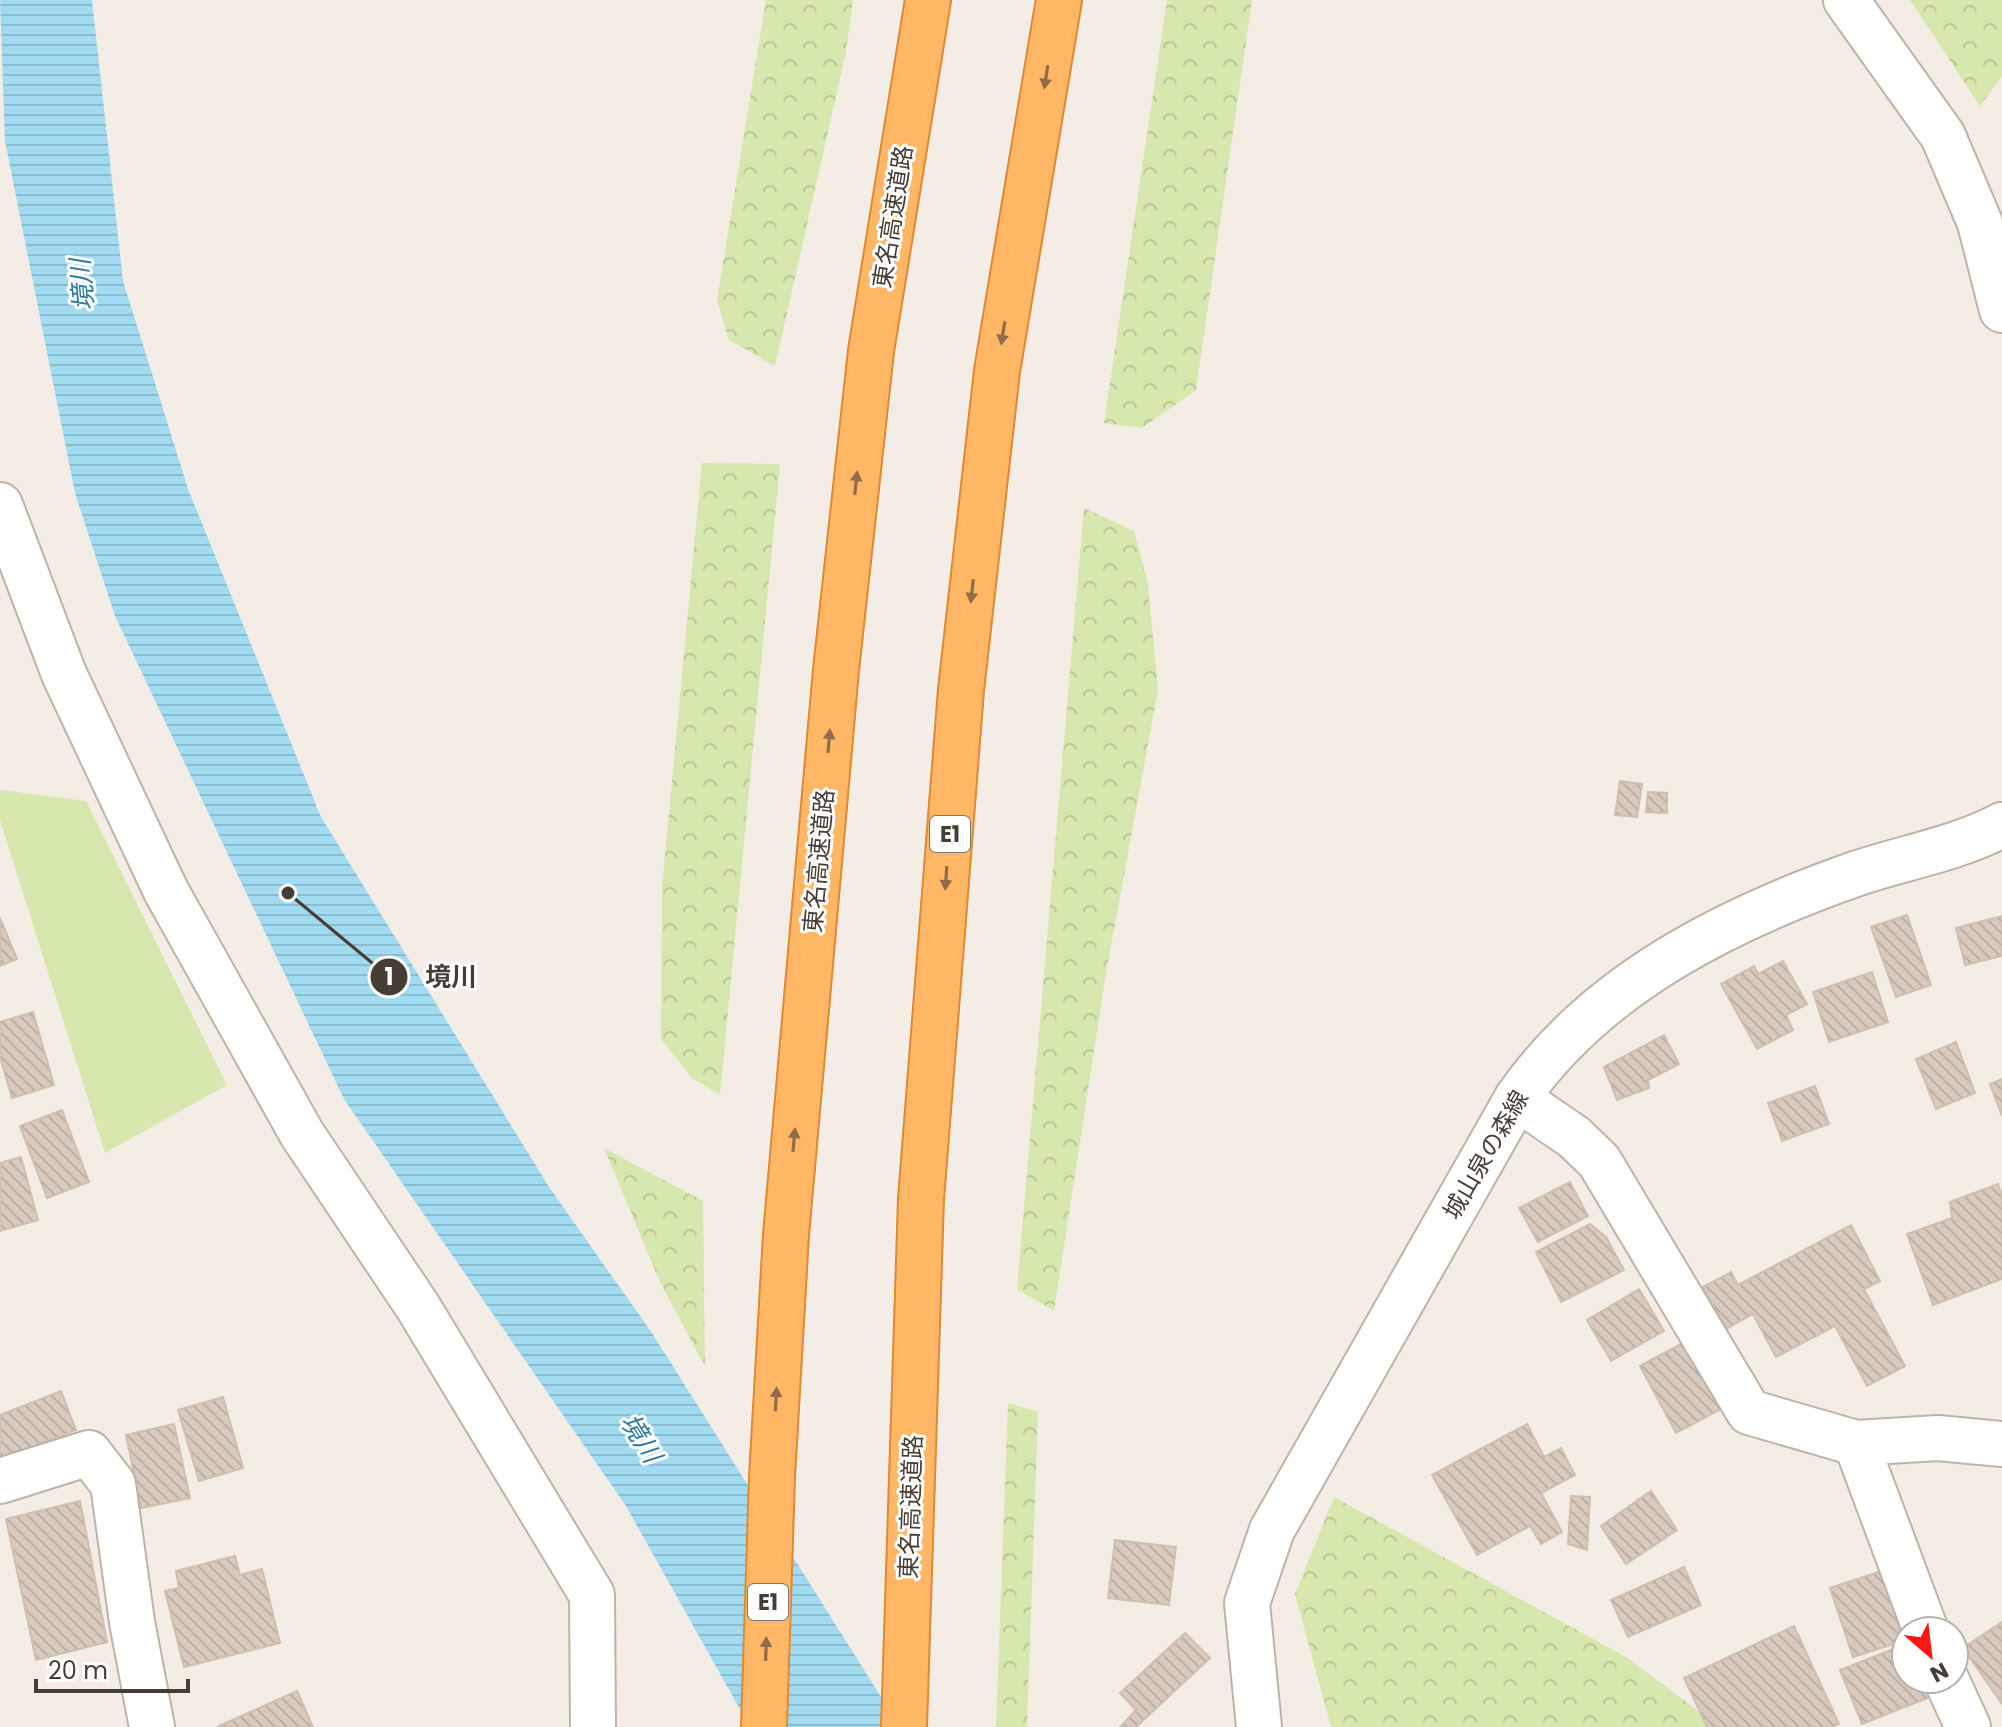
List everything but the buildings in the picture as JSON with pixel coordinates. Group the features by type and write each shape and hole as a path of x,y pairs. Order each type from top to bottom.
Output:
{"highway":[{"name":"東名高速道路","path":"764,1727 772,1477 786,1235 837,655 871,351 928,0"},
{"name":"東名高速道路","path":"904,1727 921,1199 961,690 997,371 1059,0"}],"street":[{"path":"1846,0 1943,136 1980,223 2002,310"},
{"path":"0,505 64,674 166,891 302,1134 418,1307 592,1595 593,1727"},
{"name":"城山泉の森線","path":"1259,1727 1247,1603 1272,1530 1517,1098 1535,1072 1602,1007 1673,956 1755,912 1860,873 1972,841 2002,825"},
{"path":"1517,1098 1574,1137 1599,1161 1749,1412 1856,1443 1938,1438 2002,1444"},
{"path":"1856,1443 1920,1615"},
{"path":"0,1481 89,1453 113,1484 132,1622 152,1727"},
{"path":"1953,1695 1968,1727"}],"green space":[{"path":"766,0 853,0 846,52 775,366 729,340 717,300"},
{"path":"1167,0 1252,0 1196,390 1142,428 1104,423"},
{"path":"1910,0 2002,0 2002,76 1980,106"},
{"path":"702,463 780,464 720,1095 692,1078 661,1039 662,887"},
{"path":"1084,508 1134,531 1148,584 1158,690 1106,973 1054,1311 1017,1289"},
{"path":"0,790 86,801 227,1085 105,1153 0,820"},
{"path":"604,1148 703,1201 705,1367 660,1282"},
{"path":"1008,1403 1038,1412 1027,1727 996,1727"},
{"path":"1334,1497 1626,1657 1720,1727 1331,1727 1295,1594"}],"water":[{"path":"0,0 92,0 123,281 188,489 321,817 549,1187 652,1333 900,1727 750,1727 626,1506 344,1099 115,616 75,493 5,141"}],"place":[{"name":"境川","path":"288,893"}]}
